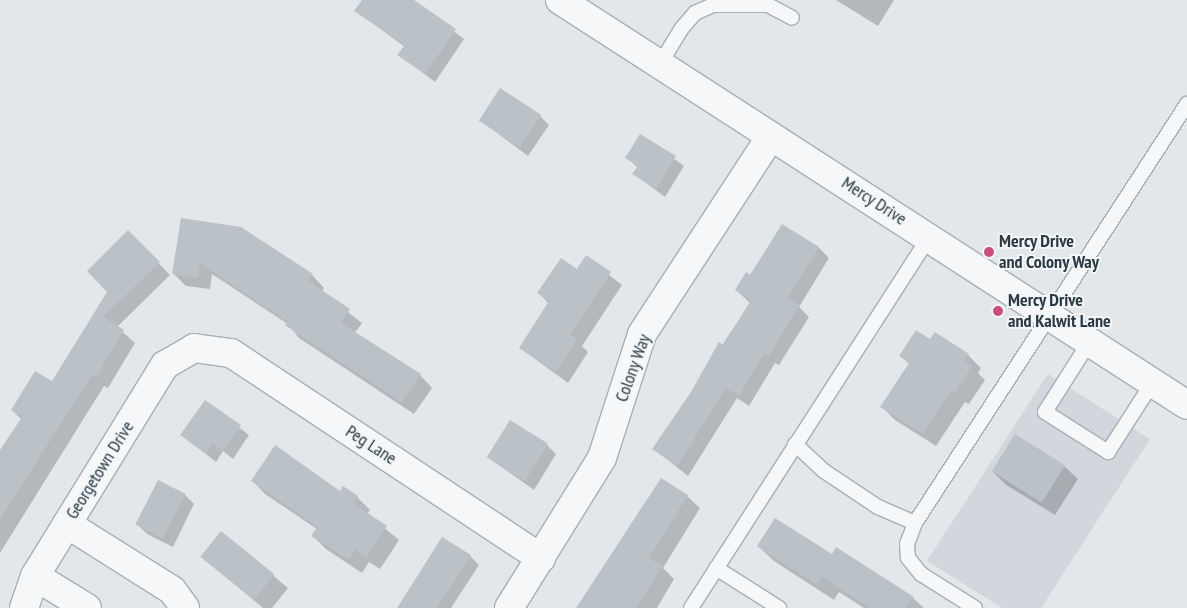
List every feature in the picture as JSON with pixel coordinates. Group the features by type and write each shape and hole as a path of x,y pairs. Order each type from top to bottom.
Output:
{"street":[{"name":"Mercy Drive","path":"560,0 1187,404"},
{"name":"Colony Way","path":"509,608 602,458 642,334 771,136"},
{"name":"Peg Lane","path":"194,348 231,353 541,558"},
{"name":"Georgetown Drive","path":"24,608 35,576 165,365 194,348"},
{"path":"67,524 172,590 184,608"},
{"path":"35,576 87,608"}],"lane":[{"path":"660,64 682,28 695,13 713,5 768,5 792,18"},
{"path":"975,608 921,574 908,558 907,544 915,523 1049,315 1072,286 1187,104"},
{"path":"691,608 929,237"},
{"path":"1090,341 1045,412 1108,452 1153,382"},
{"path":"795,444 824,471 878,508 915,523"},
{"path":"716,568 778,608"}],"shaded area":[{"path":"1048,374 1150,439 1041,608 1002,608 927,561"}],"building":[{"path":"362,0 414,0 456,29 425,74 397,55 405,45 354,11"},
{"path":"500,88 541,115 520,147 479,121"},
{"path":"640,134 676,156 656,189 632,174 638,166 625,158"},
{"path":"181,218 241,227 313,274 308,281 350,309 341,323 421,374 401,402 285,325 288,322 200,263 198,278 172,274"},
{"path":"782,224 819,247 788,298 799,305 769,356 764,353 739,396 726,388 677,466 652,449 691,392 719,342 724,345 751,300 735,290 746,272 750,275"},
{"path":"128,230 160,262 103,317 124,330 96,377 92,375 0,519 0,450 22,417 11,410 35,371 52,381 107,292 87,271"},
{"path":"586,255 611,272 570,335 577,340 556,372 519,348 549,301 537,293 561,258 577,269"},
{"path":"916,330 930,339 935,332 969,354 964,361 972,366 955,392 951,390 923,434 880,407 909,363 899,356"},
{"path":"205,400 241,425 223,451 213,443 206,454 180,435"},
{"path":"510,420 548,444 525,481 487,457"},
{"path":"1015,434 1065,465 1042,503 992,471"},
{"path":"275,445 340,491 343,486 358,496 353,503 387,526 366,557 356,549 349,560 311,536 317,527 251,481"},
{"path":"661,478 688,495 649,558 662,566 636,608 576,608"},
{"path":"158,480 186,494 163,539 135,525"},
{"path":"775,518 832,554 836,547 914,597 906,608 870,608 822,577 817,585 757,546"},
{"path":"221,531 275,574 254,600 200,557"},
{"path":"442,537 471,555 437,608 397,608"}],"place":[{"name":"Mercy Drive and Colony Way","path":"989,252"},
{"name":"Mercy Drive and Kalwit Lane","path":"998,311"}]}
